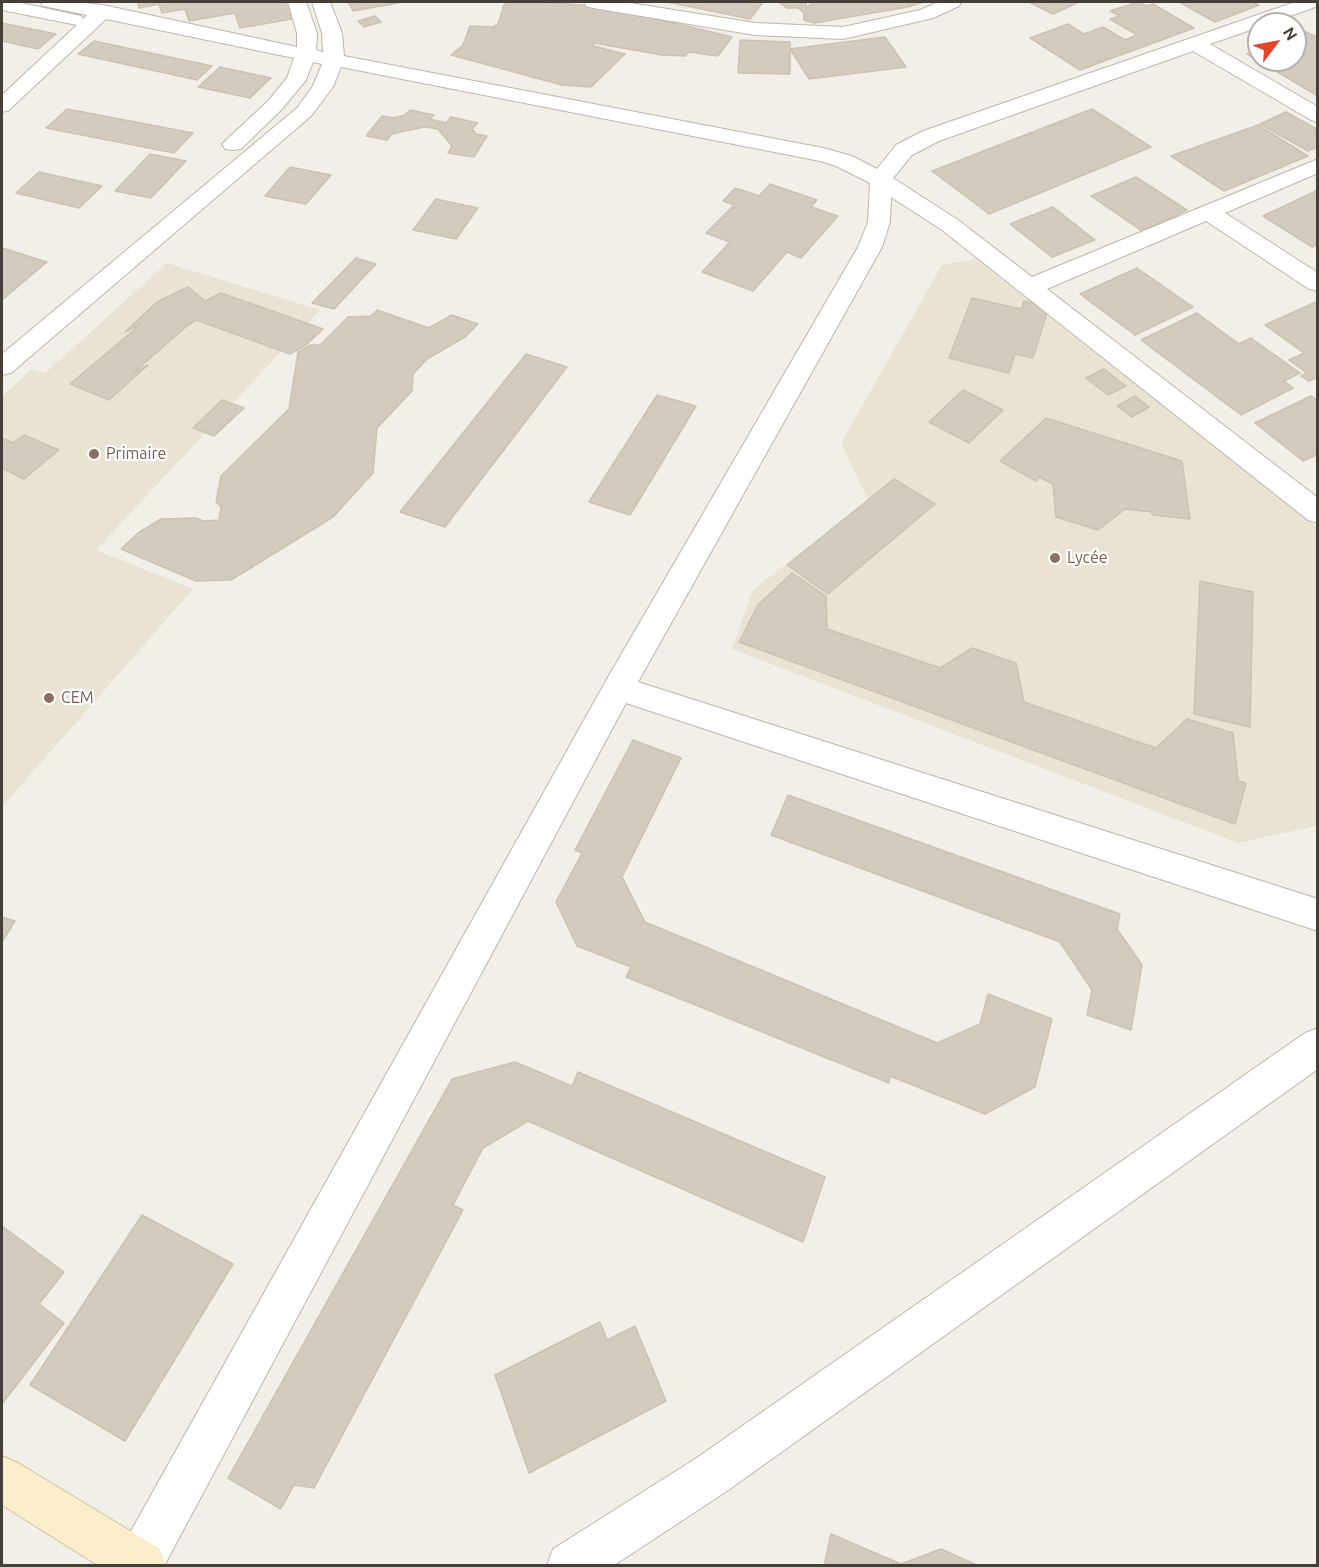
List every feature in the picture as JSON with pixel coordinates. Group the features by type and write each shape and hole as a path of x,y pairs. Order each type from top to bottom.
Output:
{"street":[{"path":"50,2 304,61 839,175 881,180 950,225 1317,513"},
{"path":"216,158 275,105 296,80 304,61 307,33 297,2"},
{"path":"2,367 290,125 315,99 332,66 332,33 321,2"},
{"path":"593,2 755,29 843,33 926,14 952,2"},
{"path":"2,1479 140,1565 618,688 870,247 879,222 881,180 898,155 931,136 1312,2"},
{"path":"2,4 100,13"},
{"path":"2,106 100,13"},
{"path":"1194,43 1317,116"},
{"path":"1030,287 1317,165"},
{"path":"1208,212 1317,284"},
{"path":"618,688 1317,915"},
{"path":"570,1566 711,1475 1317,1046"}],"shaded area":[{"name":"Lycée","path":"976,259 1317,527 1317,826 1238,843 732,649 753,590 868,500 841,443 942,265"},
{"name":"Primaire","path":"167,263 320,310 96,550 193,589 2,807 2,396 32,369 45,373"}],"building":[{"path":"138,2 291,2 298,18 240,28 235,13 189,21 185,9 162,13 159,4 139,8"},
{"path":"348,2 403,2 353,11"},
{"path":"509,2 607,7 732,37 718,56 689,52 685,56 662,55 594,43 593,46 625,54 591,87 562,85 451,55 463,45 470,26 493,27 498,24 504,5"},
{"path":"667,2 763,2 750,19"},
{"path":"778,2 806,2 806,8 813,2 923,2 908,7 814,23 804,20 804,13 798,8 787,8"},
{"path":"1029,2 1079,2 1053,14"},
{"path":"1138,2 1147,6 1153,4 1194,28 1080,70 1030,38 1068,24 1084,34 1103,27 1125,40 1137,35 1110,19 1120,16 1110,11"},
{"path":"1179,2 1252,2 1259,5 1215,22"},
{"path":"375,16 381,22 364,27 358,21"},
{"path":"2,23 56,34 38,49 2,41"},
{"path":"1307,32 1318,38 1318,96 1277,72 1307,72"},
{"path":"885,37 906,67 809,79 790,49"},
{"path":"740,40 790,42 790,74 738,73"},
{"path":"94,41 212,66 197,80 78,54"},
{"path":"220,67 271,78 250,98 198,87"},
{"path":"67,109 193,133 174,153 46,128"},
{"path":"1092,109 1151,147 989,214 932,171"},
{"path":"410,110 434,115 430,119 446,123 451,117 478,123 472,129 476,134 487,136 474,157 448,153 452,146 438,129 424,127 392,134 387,140 366,136 382,116 394,118 405,115"},
{"path":"1286,112 1318,130 1315,133 1318,134 1318,147 1308,151 1260,124"},
{"path":"1258,125 1308,156 1224,191 1171,156"},
{"path":"150,154 186,161 151,198 115,191"},
{"path":"290,167 331,175 306,204 265,196"},
{"path":"39,172 102,186 79,208 16,193"},
{"path":"1136,177 1187,210 1142,231 1091,196"},
{"path":"770,184 817,200 811,207 838,216 801,258 787,252 753,291 702,272 730,242 706,233 734,205 723,201 735,188 759,196"},
{"path":"1318,190 1318,244 1312,247 1263,216"},
{"path":"436,199 478,208 456,239 413,230"},
{"path":"1053,207 1095,240 1052,257 1010,224"},
{"path":"2,248 47,262 2,300"},
{"path":"356,258 376,264 334,309 312,303"},
{"path":"1137,268 1193,307 1135,335 1080,294"},
{"path":"188,287 205,301 221,293 323,329 306,345 290,354 196,320 132,374 148,365 109,400 70,384 141,324 125,332 157,302"},
{"path":"972,298 1021,309 1024,301 1049,306 1033,358 1015,354 1009,373 949,358"},
{"path":"1318,301 1318,377 1309,381 1301,376 1307,373 1289,360 1304,353 1265,325"},
{"path":"377,310 429,328 452,315 478,324 465,337 427,359 413,374 412,391 377,428 373,473 333,517 231,580 196,581 121,549 138,533 161,519 219,520 221,507 216,502 221,476 289,409 298,352 311,345 320,345 348,317 371,316"},
{"path":"1197,313 1239,344 1251,338 1300,373 1284,381 1293,388 1241,415 1141,340"},
{"path":"526,354 567,367 445,527 400,512"},
{"path":"1104,369 1126,386 1108,395 1086,378"},
{"path":"963,390 1003,410 969,443 929,422"},
{"path":"657,395 696,406 630,515 589,502"},
{"path":"1135,396 1149,407 1132,417 1117,406"},
{"path":"1311,396 1318,401 1318,454 1303,461 1255,423"},
{"path":"222,400 244,408 214,436 193,428"},
{"path":"1046,418 1182,461 1190,519 1152,515 1152,512 1125,509 1098,530 1056,517 1053,484 1039,477 1036,481 1000,461"},
{"path":"24,435 59,450 24,479 2,468 2,438 13,443"},
{"path":"894,479 935,504 828,594 787,565"},
{"path":"792,573 826,596 827,629 940,668 972,648 1016,663 1024,702 1156,748 1187,719 1233,733 1238,781 1246,783 1235,824 739,642 758,605"},
{"path":"1200,581 1253,592 1250,727 1194,714"},
{"path":"633,740 681,758 622,877 645,922 937,1043 980,1024 988,994 1052,1019 1035,1087 985,1114 890,1076 889,1083 626,977 631,967 577,946 556,902 582,853 575,850"},
{"path":"788,795 1120,914 1117,929 1142,965 1131,1030 1087,1015 1092,990 1060,942 771,835"},
{"path":"2,917 15,921 2,942"},
{"path":"515,1062 572,1086 578,1072 825,1177 803,1242 528,1121 483,1148 453,1205 463,1210 314,1488 294,1485 281,1509 228,1478 452,1079"},
{"path":"142,1215 233,1264 125,1441 30,1385"},
{"path":"2,1226 64,1272 39,1304 64,1323 2,1404"},
{"path":"600,1322 607,1340 635,1326 666,1401 529,1473 495,1375"},
{"path":"831,1534 901,1564 941,1549 979,1566 824,1566"}],"place":[{"name":"Primaire","path":"94,454"},
{"name":"Lycée","path":"1055,558"},
{"name":"CEM","path":"49,698"}]}
